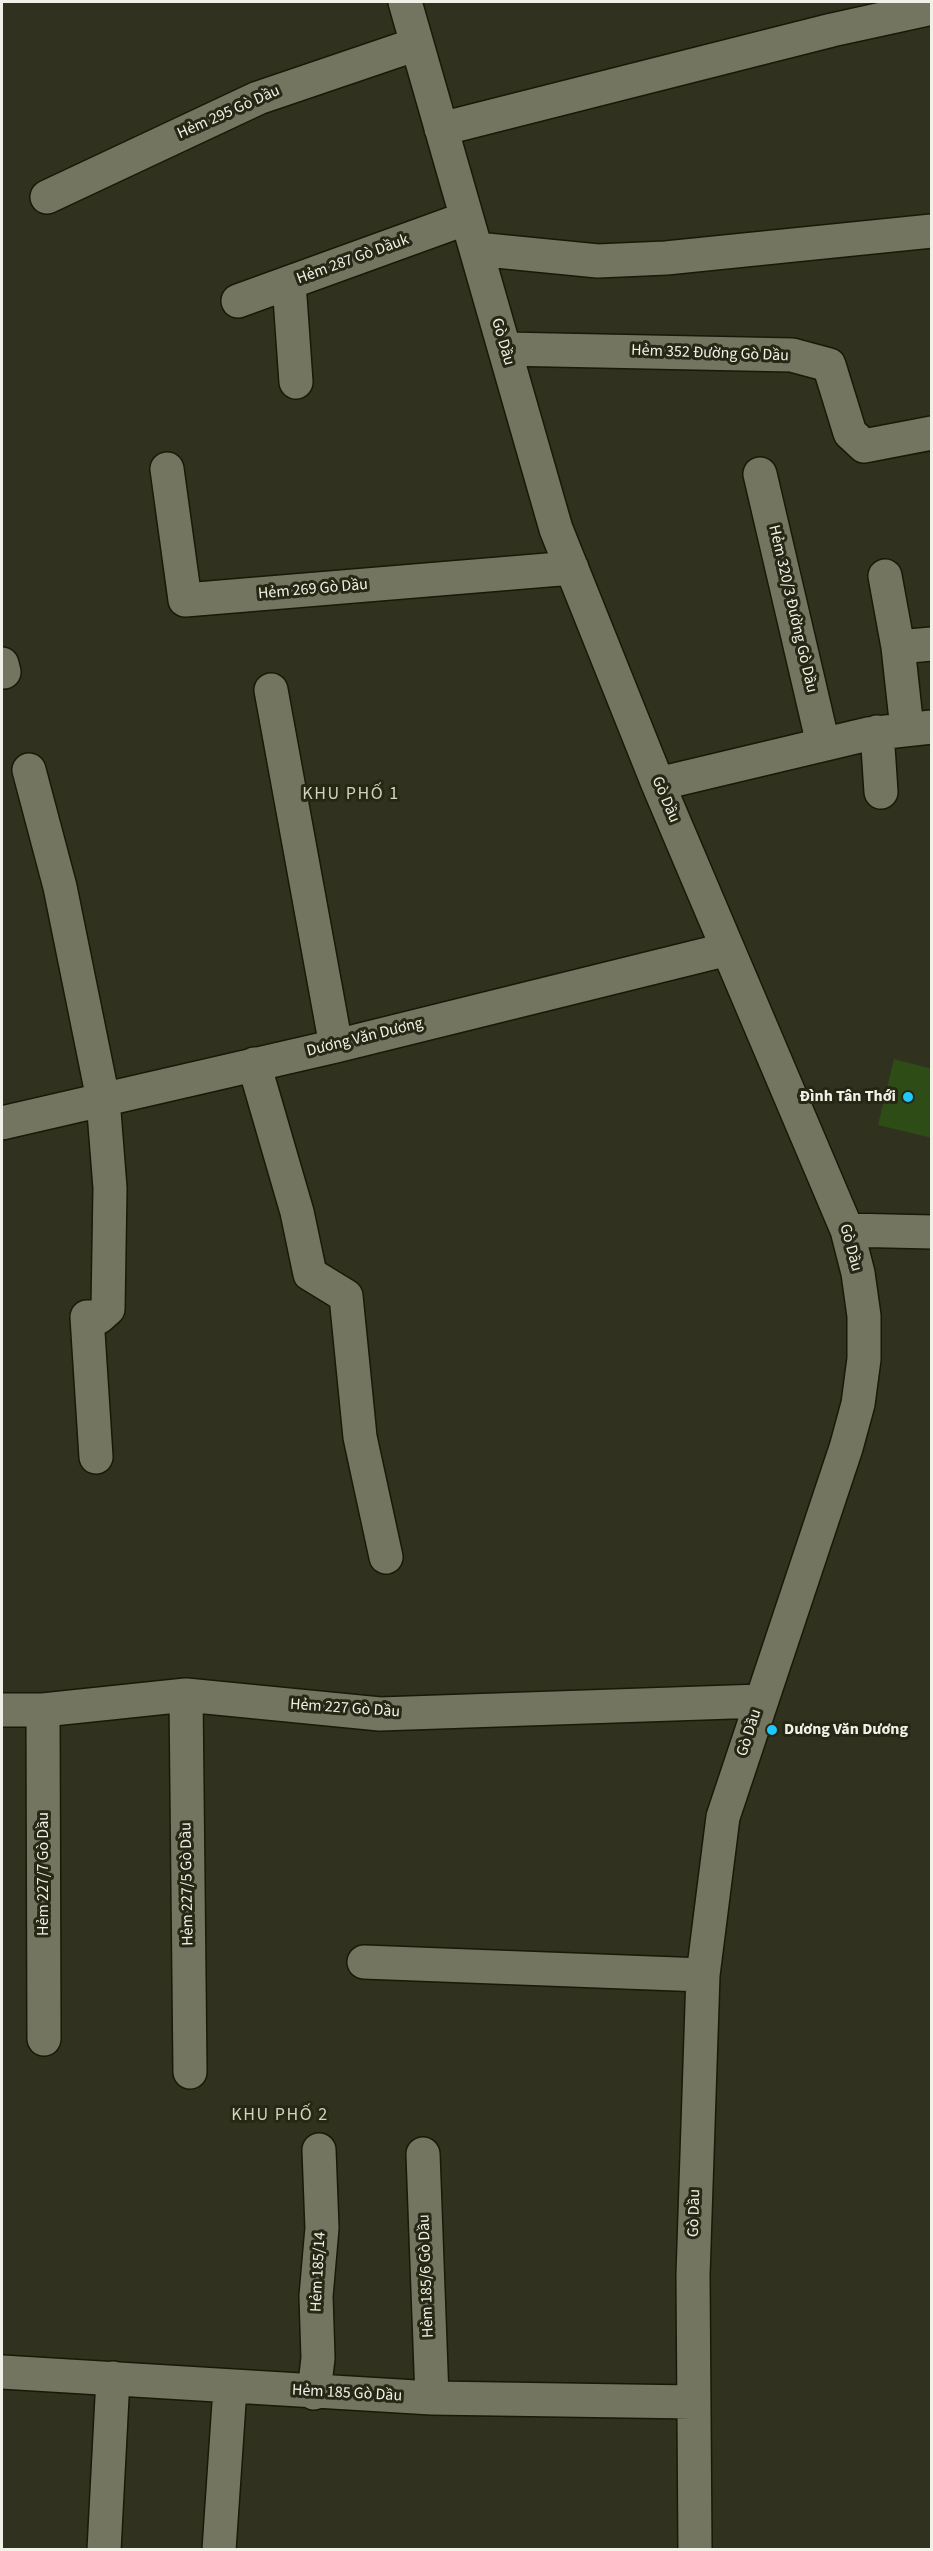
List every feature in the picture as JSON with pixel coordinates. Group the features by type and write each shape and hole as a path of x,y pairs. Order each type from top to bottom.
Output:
{"street":[{"name":"Gò Dầu","path":"405,2 556,529 658,784 847,1230 858,1273 864,1316 864,1359 858,1404 846,1448 723,1817 703,1975 693,2275 695,2550"},
{"path":"441,129 832,30 932,8"},
{"name":"Hẻm 295 Gò Dầu","path":"47,197 258,98 417,44"},
{"name":"Hẻm 287 Gò Dầuk","path":"238,301 467,218"},
{"path":"476,249 598,261 666,258 932,231"},
{"path":"289,283 296,382"},
{"name":"Hẻm 352 Đường Gò Dầu","path":"505,349 792,355 829,366 850,433 864,446 932,433"},
{"name":"Hẻm 269 Gò Dầu","path":"166,470 185,600 572,568"},
{"name":"Hẻm 320/3 Đường Gò Dầu","path":"760,474 823,744"},
{"path":"880,792 905,730 898,647 885,576"},
{"path":"898,647 932,644"},
{"path":"271,690 336,1046"},
{"path":"658,784 823,744 905,730"},
{"path":"29,770 60,887 103,1099 110,1188 108,1309 99,1317 87,1317 96,1457"},
{"name":"Dương Văn Dương","path":"2,1123 336,1046 728,949"},
{"path":"254,1064 297,1212 310,1274 346,1296 360,1437 386,1557"},
{"path":"847,1230 932,1232"},
{"name":"Hẻm 227 Gò Dầu","path":"2,1710 43,1710 186,1695 380,1714 761,1701"},
{"name":"Hẻm 227/5 Gò Dầu","path":"186,1695 190,2072"},
{"name":"Hẻm 227/7 Gò Dầu","path":"43,1710 44,2039"},
{"path":"364,1962 703,1975"},
{"name":"Hẻm 185/14","path":"314,2393 318,2358 316,2296 322,2228 319,2150"},
{"name":"Hẻm 185/6 Gò Dầu","path":"423,2154 432,2398"},
{"name":"Hẻm 185 Gò Dầu","path":"2,2372 314,2393 432,2398 693,2402"},
{"path":"104,2550 113,2378"},
{"path":"219,2550 230,2388"}],"building":[{"name":"Đình Tân Thới","path":"894,1059 932,1069 932,1138 878,1125"}],"place":[{"name":"Đình Tân Thới","path":"908,1097"},
{"name":"Dương Văn Dương","path":"772,1730"}],"district":[{"name":"KHU PHỐ 1","path":"351,795"},
{"name":"KHU PHỐ 2","path":"280,2116"}]}
